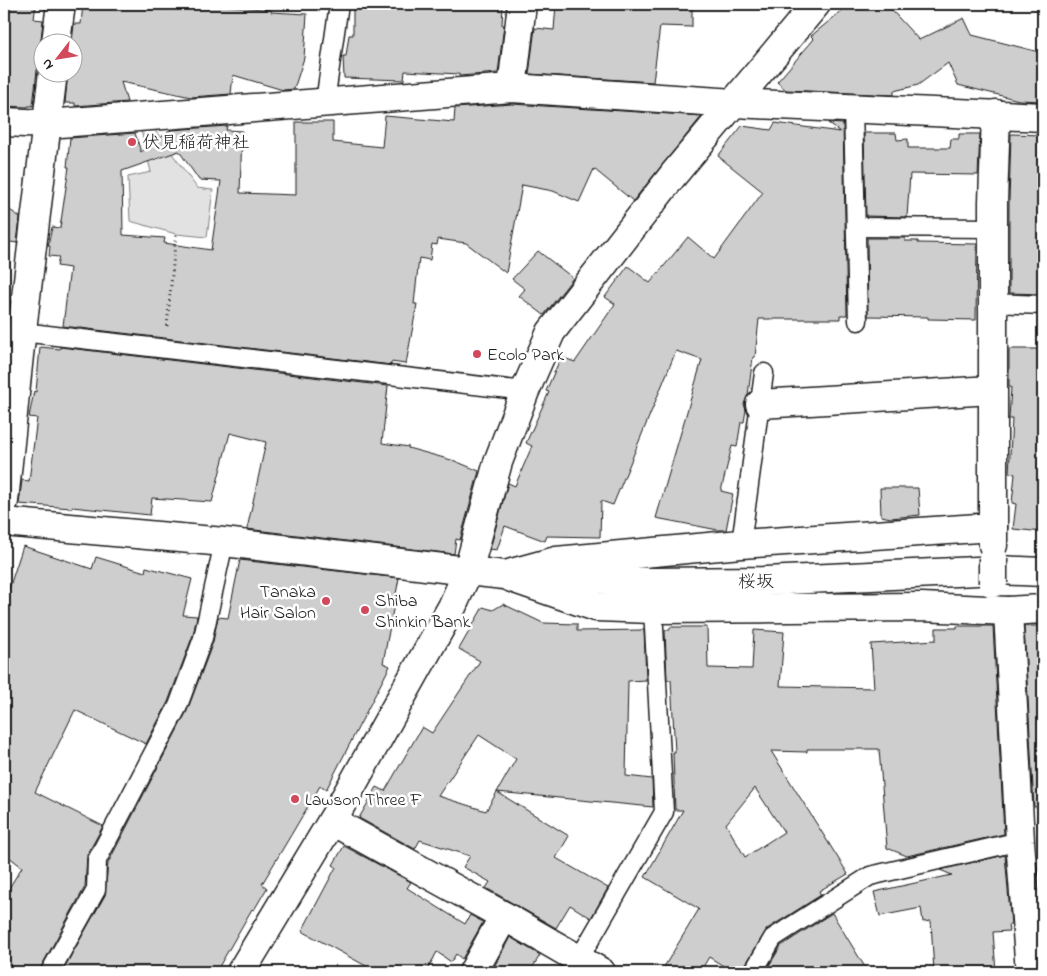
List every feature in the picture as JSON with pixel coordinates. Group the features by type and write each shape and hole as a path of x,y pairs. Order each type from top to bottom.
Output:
{"street":[{"path":"57,32 61,4"},
{"path":"512,88 522,4"},
{"path":"240,972 332,821 452,607 468,571 498,462 525,391 551,332 674,174 816,4"},
{"path":"4,501 15,346 52,82"},
{"path":"4,122 47,124 512,88 734,103 1043,117"},
{"path":"992,571 992,228 996,114"},
{"path":"760,404 992,390"},
{"name":"桜坂","path":"4,522 224,542 504,576 650,582 755,581 998,570 1043,572"},
{"path":"504,576 556,561 741,544 993,527"},
{"path":"504,576 596,607 653,609 922,607 1008,611 1043,609"},
{"path":"1008,611 1020,841 1030,972"},
{"path":"332,821 590,966"},
{"path":"473,972 504,916"}],"lane":[{"path":"325,102 339,4"},
{"path":"853,108 858,321"},
{"path":"856,227 992,228"},
{"path":"992,303 1043,305"},
{"path":"15,346 164,349 525,391"},
{"path":"741,544 764,373"},
{"path":"50,972 96,890 96,860 178,706 203,638 224,542"},
{"path":"590,966 664,812 653,609"},
{"path":"753,972 773,938 870,876 1020,841"}],"path":[{"path":"164,349 176,234"}],"shaded area":[{"path":"140,126 153,127 197,188 213,190 207,237 176,234 130,221 128,177 151,172"}],"building":[{"path":"4,4 36,4 34,19 43,20 42,32 32,32 32,82 36,82 33,106 4,106"},
{"path":"83,4 213,4 271,10 271,12 307,14 304,58 294,89 283,90 233,75 231,94 191,97 121,82 127,102 75,106 75,103 65,103 67,82 82,82 82,32 73,32 74,24 81,24"},
{"path":"353,4 503,4 502,25 504,25 498,73 459,76 459,74 405,71 404,80 344,78 343,56 346,56 349,35 353,35"},
{"path":"556,4 692,4 692,27 660,26 653,82 529,74 535,28 554,30"},
{"path":"850,4 886,4 919,40 964,18 972,35 1043,53 1043,101 1019,100 958,85 948,63 918,85 894,91 894,95 786,90 777,82 814,39 811,36"},
{"path":"512,104 702,116 633,201 594,169 579,202 553,191 522,185 506,273 466,243 438,239 437,245 432,244 430,260 419,258 414,304 417,304 406,364 391,362 391,365 63,326 70,268 57,266 59,257 49,256 50,246 48,246 52,227 60,228 69,167 67,167 70,138 135,133 141,152 171,130 227,126 226,130 242,131 240,193 296,195 296,122 333,122 333,142 382,147 385,116 454,122 455,108","holes":["179,151 199,180 221,181 211,250 164,243 165,238 123,235 122,171"]},
{"path":"775,123 840,132 828,123 843,124 847,315 840,315 840,319 759,319 755,357 753,357 748,395 744,404 746,410 744,422 741,422 737,447 732,446 721,491 733,494 726,530 656,518 702,360 676,351 613,505 601,501 600,537 547,536 545,541 505,526 497,550 490,549 508,483 515,486 532,446 526,443 549,392 546,391 561,357 575,362 615,304 605,297 628,266 650,283 688,237 714,259 763,192 718,156 742,126 771,130"},
{"path":"864,133 896,133 897,140 908,139 908,148 950,148 951,139 959,139 959,134 980,134 978,175 910,174 907,217 866,216"},
{"path":"1011,134 1043,135 1041,267 1043,267 1043,294 1009,293"},
{"path":"4,206 20,217 17,243 4,241"},
{"path":"867,238 905,238 905,241 918,241 918,243 977,244 976,320 868,316"},
{"path":"538,251 573,278 544,315 519,296 525,289 512,279"},
{"path":"40,347 60,349 60,347 388,386 382,443 409,447 455,461 479,471 460,540 456,539 454,554 247,529 266,442 230,433 212,502 152,498 150,515 19,504 22,480 29,481 37,418 29,417 34,391 36,392"},
{"path":"1009,349 1043,349 1043,532 1013,529 1016,504 1012,503 1015,474 1009,473 1012,419 1009,419 1011,387 1009,387"},
{"path":"880,488 918,488 920,515 891,518 881,516"},
{"path":"23,546 92,569 96,557 145,572 146,567 192,579 183,615 197,616 193,635 168,702 146,744 75,710 35,792 103,826 87,855 85,887 39,972 20,972 4,963 4,896 22,867 4,853 4,604"},
{"path":"240,560 399,578 383,663 390,666 326,790 320,786 262,884 267,888 254,910 252,909 216,972 62,972 105,895 108,863 187,711 213,642 218,617 228,618"},
{"path":"503,604 543,623 577,624 577,631 644,630 646,680 628,681 626,776 652,779 653,807 497,792 569,836 556,858 608,888 591,918 570,905 556,928 486,888 490,882 463,867 470,856 420,840 415,849 359,818 377,787 385,791 422,727 432,733 480,661 459,649 483,607 493,610","holes":["479,735 516,759 486,811 438,796"]},
{"path":"957,626 993,626 1004,834 907,856 887,848 879,749 807,749 807,752 771,751 848,874 819,891 821,895 767,929 742,972 733,972 709,957 700,972 661,972 699,909 645,877 683,810 675,810 673,752 675,752 671,680 667,680 665,630 670,630 670,627 707,627 708,668 752,669 754,630 784,632 780,686 874,688 871,644 936,640 936,628 957,628","holes":["755,788 784,832 745,857 726,824"]},
{"path":"1024,626 1043,626 1043,806 1034,807"},
{"path":"344,846 411,882 407,888 465,924 470,915 483,922 462,959 456,954 451,962 437,952 426,972 377,972 302,931 336,867 333,865"},
{"path":"1005,855 1011,925 1008,925 1009,931 993,932 996,972 934,972 931,921 923,922 921,908 880,916 874,892 952,875 940,870"},
{"path":"1038,867 1043,867 1043,923 1042,923"},
{"path":"832,913 868,972 765,972 781,946"},
{"path":"510,937 540,955 530,972 504,972 494,967"}],"place":[{"name":"伏見稲荷神社","path":"132,142"},
{"name":"Ecolo Park","path":"477,354"},
{"name":"Tanaka Hair Salon","path":"326,601"},
{"name":"Shiba Shinkin Bank","path":"365,610"},
{"name":"Lawson Three F","path":"295,799"}]}
